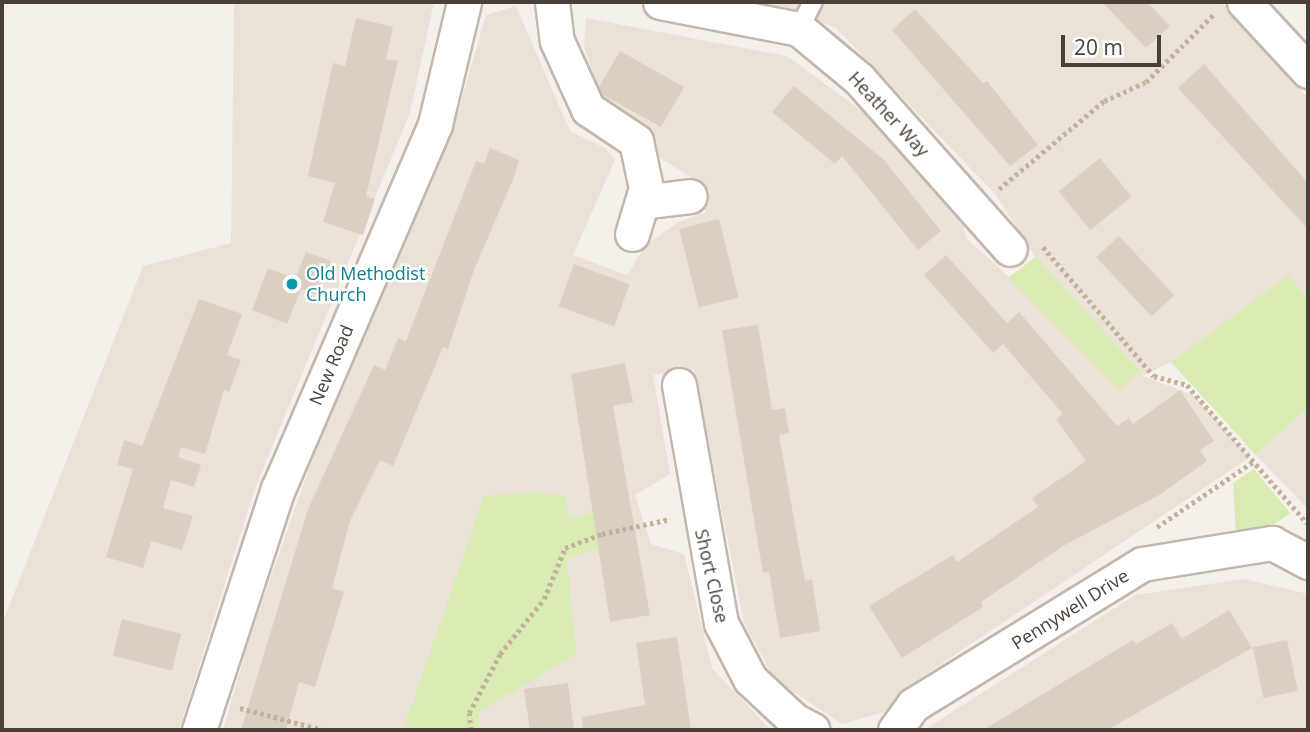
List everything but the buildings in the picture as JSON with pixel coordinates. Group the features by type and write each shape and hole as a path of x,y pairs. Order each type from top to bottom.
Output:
{"street":[{"name":"New Road","path":"199,730 278,489 435,124 464,2"},
{"path":"552,2 557,41 588,109 636,141 646,188 632,234"},
{"name":"Heather Way","path":"660,2 806,15 859,79 1010,248"},
{"path":"1231,6 1308,71"},
{"path":"642,202 690,196"},
{"name":"Short Close","path":"679,385 698,513 721,623 750,679 794,720 813,730"},
{"name":"Pennywell Drive","path":"895,730 913,705 1142,564 1272,543 1308,562"}],"path":[{"path":"1006,182 1104,101 1146,82 1231,6"},
{"path":"1010,248 1030,232 1154,376 1187,386 1308,524"},
{"path":"1152,530 1254,461"},
{"path":"471,730 470,713 500,654 544,599 565,548 602,534 698,513"},
{"path":"209,699 323,730"}],"shaded area":[{"path":"234,2 434,2 410,113 255,488 179,730 2,730 2,624 143,266 231,243"},
{"path":"745,2 1221,2 1308,98 1308,299 1288,276 1171,362 1142,376 1194,395 1250,457 910,685 884,712 842,724 774,679 744,623 694,369 653,375 670,474 635,495 651,544 684,554 712,668 771,730 223,730 251,633 314,455 456,119 486,15 516,6 570,131 605,148 615,160 573,255 627,275 646,245 677,223 706,212 699,182 655,155 601,97 584,47 586,18 787,56 874,120 961,220 967,239 1009,277 1035,257 996,195 835,27"},
{"path":"1308,408 1308,509 1256,455"},
{"path":"1244,579 1308,594 1308,730 924,730 1135,595"}],"green space":[{"path":"1036,257 1140,371 1119,390 1009,278"},
{"path":"1288,275 1308,299 1308,408 1256,455 1171,362"},
{"path":"1254,469 1290,513 1263,533 1236,535 1233,483"},
{"path":"536,492 565,496 570,518 593,513 599,549 567,558 576,654 479,712 479,730 403,730 484,496"}],"place":[{"name":"Old Methodist Church","path":"292,284"}]}
